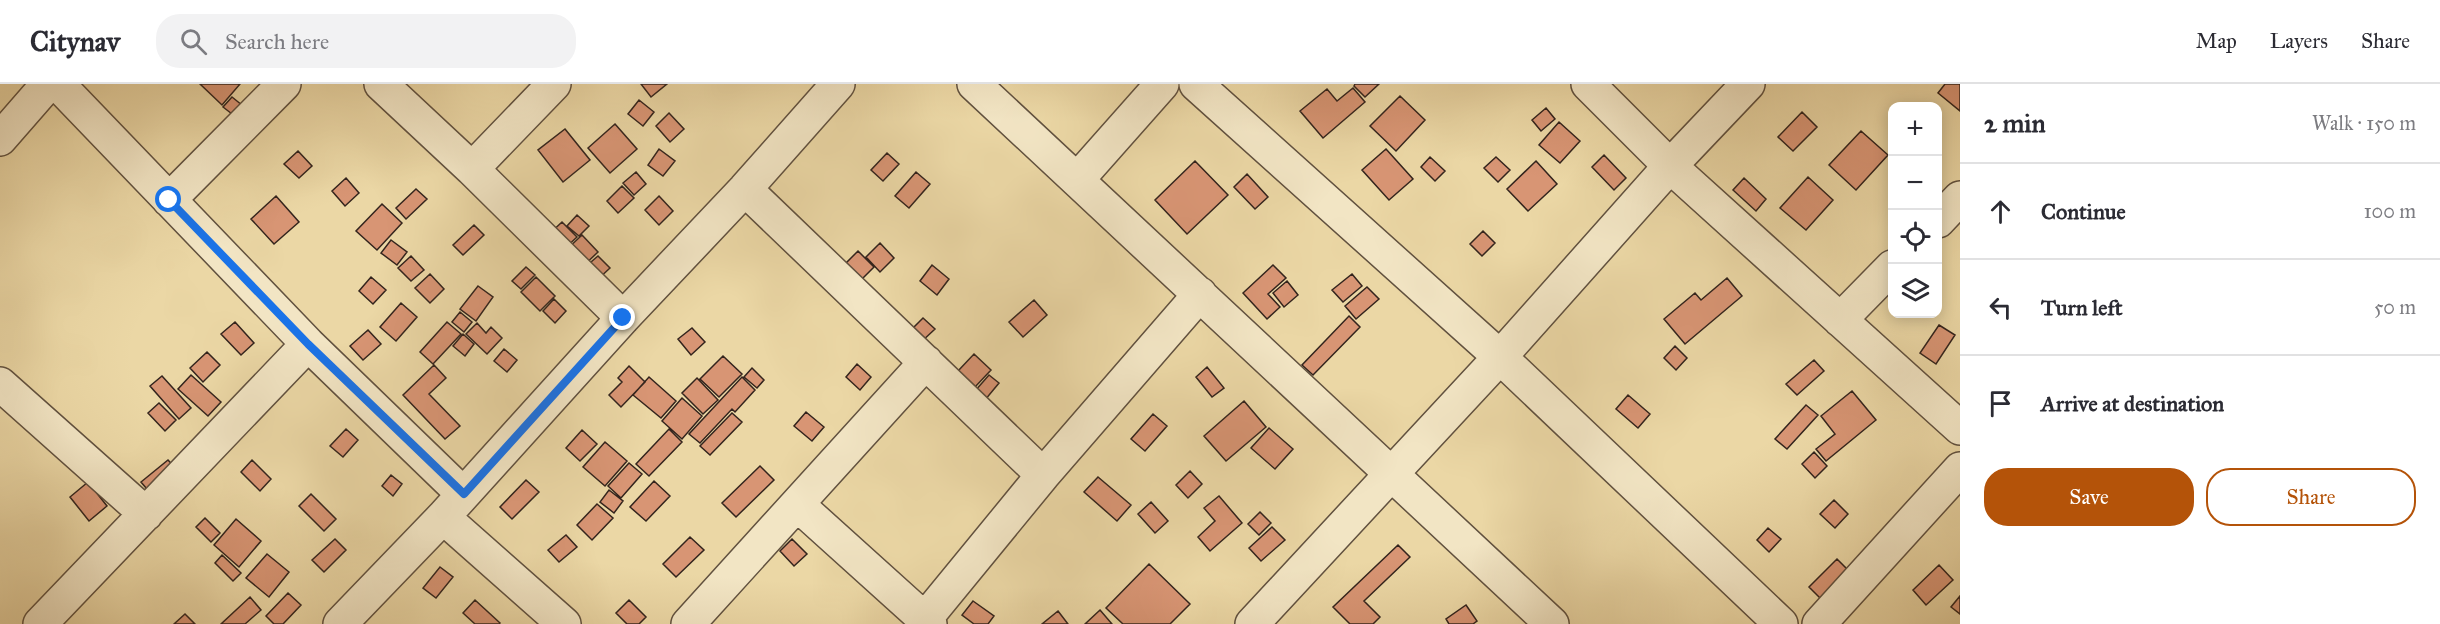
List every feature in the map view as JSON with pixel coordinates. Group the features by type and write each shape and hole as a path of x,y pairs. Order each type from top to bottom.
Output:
{"street":[{"path":"0,139 48,84"},
{"path":"58,84 308,344 453,506 564,624"},
{"path":"169,200 284,84"},
{"path":"381,84 623,318"},
{"path":"471,169 554,84"},
{"path":"340,624 453,506 623,318 745,189 838,84"},
{"path":"974,84 1552,624"},
{"path":"1077,180 1162,84"},
{"path":"1196,84 1500,357 1781,624"},
{"path":"1588,84 1670,166 1960,428"},
{"path":"1252,624 1500,357 1670,166 1748,84"},
{"path":"745,189 1042,475"},
{"path":"1840,320 1888,272"},
{"path":"798,505 928,621 1042,475 1200,294"},
{"path":"40,624 308,344"},
{"path":"688,624 926,362"},
{"path":"0,384 146,514"},
{"path":"1819,624 1960,469"}],"building":[{"path":"200,84 240,84 222,105"},
{"path":"641,84 667,84 651,97"},
{"path":"1355,84 1379,84 1365,97 1354,86"},
{"path":"1945,84 1960,84 1960,111 1938,93"},
{"path":"1353,88 1365,102 1323,138 1300,111 1327,89 1337,101"},
{"path":"1400,96 1425,120 1396,151 1370,126"},
{"path":"232,97 253,114 245,124 223,107"},
{"path":"639,100 654,112 643,126 628,114"},
{"path":"1546,108 1555,119 1541,131 1532,120"},
{"path":"1802,112 1817,127 1793,151 1778,137"},
{"path":"669,113 684,129 670,142 656,126"},
{"path":"1559,122 1580,141 1560,163 1539,145"},
{"path":"615,124 637,149 610,173 588,148"},
{"path":"565,129 590,160 563,182 538,150"},
{"path":"1861,131 1888,155 1856,190 1829,165"},
{"path":"659,149 675,161 663,176 648,165"},
{"path":"1386,149 1413,179 1389,200 1362,170"},
{"path":"298,151 312,166 299,178 284,164"},
{"path":"887,153 899,164 883,181 871,170"},
{"path":"1604,155 1626,178 1614,190 1592,167"},
{"path":"1430,157 1445,171 1435,181 1421,167"},
{"path":"1496,157 1510,170 1498,182 1484,168"},
{"path":"1195,161 1228,195 1187,234 1155,200"},
{"path":"1536,161 1557,184 1528,211 1507,189"},
{"path":"636,172 646,184 634,195 623,183"},
{"path":"916,172 930,184 909,208 895,196"},
{"path":"1247,174 1268,197 1255,209 1234,187"},
{"path":"1808,177 1833,200 1806,230 1780,208"},
{"path":"346,178 359,193 345,206 332,191"},
{"path":"1744,178 1766,199 1756,211 1733,190"},
{"path":"622,186 634,198 618,213 607,201"},
{"path":"416,189 427,199 406,219 396,208"},
{"path":"276,196 299,222 274,244 251,219"},
{"path":"659,196 673,211 659,225 645,210"},
{"path":"382,204 402,223 377,250 356,231"},
{"path":"577,215 589,226 579,236 567,226"},
{"path":"562,222 577,237 562,251 547,236"},
{"path":"474,225 484,235 463,255 453,245"},
{"path":"1483,231 1495,243 1482,256 1470,244"},
{"path":"582,235 598,252 580,269 564,252"},
{"path":"391,240 407,252 397,265 381,253"},
{"path":"880,243 894,258 880,272 866,257"},
{"path":"858,251 874,267 858,283 842,267"},
{"path":"411,256 424,270 411,281 398,268"},
{"path":"598,256 610,268 596,281 584,268"},
{"path":"932,265 949,279 937,295 920,281"},
{"path":"1273,265 1286,278 1268,294 1280,307 1267,319 1243,293"},
{"path":"526,267 535,275 521,289 512,281"},
{"path":"430,274 444,289 430,303 415,288"},
{"path":"1352,274 1362,286 1343,302 1332,290"},
{"path":"371,277 386,290 373,304 359,291"},
{"path":"536,277 555,296 540,311 521,292"},
{"path":"1727,278 1742,296 1685,344 1664,319 1695,293 1701,300"},
{"path":"1287,281 1298,295 1284,307 1273,293"},
{"path":"478,286 493,297 476,321 460,309"},
{"path":"1367,287 1379,299 1356,319 1345,306"},
{"path":"554,299 566,311 555,323 543,311"},
{"path":"1034,300 1047,315 1023,337 1009,322"},
{"path":"401,303 417,317 396,341 380,327"},
{"path":"460,312 472,322 464,332 452,322"},
{"path":"1349,316 1360,327 1313,375 1302,365"},
{"path":"923,318 935,329 920,343 909,332"},
{"path":"235,322 254,343 241,355 221,334"},
{"path":"447,322 461,334 433,364 420,352"},
{"path":"477,323 486,333 491,327 502,338 487,354 466,334"},
{"path":"1939,325 1955,335 1936,364 1920,353"},
{"path":"692,328 705,342 691,355 678,339"},
{"path":"368,330 381,344 363,360 350,346"},
{"path":"463,334 474,344 465,356 453,346"},
{"path":"1675,346 1687,358 1676,370 1664,358"},
{"path":"504,349 517,360 507,372 494,361"},
{"path":"207,352 220,365 203,382 190,368"},
{"path":"974,354 991,370 975,387 958,371"},
{"path":"723,356 742,374 719,397 700,379"},
{"path":"1814,360 1824,371 1797,395 1786,384"},
{"path":"857,364 871,377 860,390 846,377"},
{"path":"434,365 446,378 429,394 460,426 445,439 403,395"},
{"path":"629,366 645,382 621,407 609,395 622,382 618,378"},
{"path":"1207,367 1224,388 1212,397 1196,377"},
{"path":"752,368 764,380 757,388 744,377"},
{"path":"191,375 221,402 208,416 178,389"},
{"path":"989,375 999,383 985,400 975,391"},
{"path":"162,376 191,408 179,419 150,386"},
{"path":"649,377 676,401 661,418 633,395"},
{"path":"742,377 755,390 735,412 732,409 700,443 689,434"},
{"path":"697,378 718,400 703,414 682,393"},
{"path":"1852,391 1876,420 1826,461 1816,449 1835,434 1821,416"},
{"path":"1628,395 1650,414 1638,428 1616,409"},
{"path":"682,398 702,416 682,439 662,421"},
{"path":"1244,401 1266,427 1226,461 1204,436"},
{"path":"159,403 176,420 165,431 148,413"},
{"path":"1806,405 1818,415 1787,449 1775,439"},
{"path":"806,412 824,427 812,441 794,426"},
{"path":"732,413 742,422 710,455 700,446"},
{"path":"1153,414 1167,426 1145,451 1131,439"},
{"path":"1269,428 1293,449 1275,469 1251,448"},
{"path":"346,429 358,440 343,457 330,446"},
{"path":"669,429 682,442 649,476 636,464"},
{"path":"582,430 597,444 580,461 566,448"},
{"path":"605,442 627,461 605,486 583,467"},
{"path":"1814,452 1827,466 1815,478 1802,464"},
{"path":"168,460 179,472 152,495 141,482"},
{"path":"252,460 271,479 260,491 241,472"},
{"path":"629,463 642,474 621,498 608,486"},
{"path":"760,466 774,480 736,517 722,503"},
{"path":"1190,471 1202,484 1188,498 1176,485"},
{"path":"391,475 402,484 393,496 382,486"},
{"path":"1098,477 1131,505 1117,521 1084,492"},
{"path":"526,480 539,492 512,519 500,507"},
{"path":"654,481 670,496 646,521 630,507"},
{"path":"88,482 107,506 89,521 70,497"},
{"path":"609,490 623,501 614,513 600,502"},
{"path":"311,494 336,519 324,531 299,506"},
{"path":"1219,496 1242,523 1210,551 1198,537 1215,521 1204,508"},
{"path":"1834,500 1848,514 1835,528 1820,514"},
{"path":"1151,502 1168,521 1155,533 1138,514"},
{"path":"597,504 613,518 592,540 577,525"},
{"path":"1260,512 1271,523 1259,535 1248,524"},
{"path":"205,518 220,533 211,542 196,527"},
{"path":"236,519 261,541 239,567 214,545"},
{"path":"1272,527 1285,540 1261,561 1249,548"},
{"path":"1768,528 1781,539 1769,552 1757,540"},
{"path":"566,535 577,547 559,562 548,550"},
{"path":"690,537 704,550 676,577 663,564"},
{"path":"335,539 346,550 324,572 312,560"},
{"path":"792,539 807,554 794,566 780,551"},
{"path":"1398,545 1410,557 1364,601 1380,617 1373,624 1350,624 1333,607"},
{"path":"267,554 289,572 269,597 246,578"},
{"path":"222,555 241,573 233,581 215,563"},
{"path":"1837,559 1848,570 1820,598 1809,587"},
{"path":"1149,564 1190,604 1170,624 1123,624 1106,608"},
{"path":"1939,565 1953,580 1926,605 1913,590"},
{"path":"440,567 453,577 436,598 423,588"},
{"path":"288,593 301,605 283,624 274,624 266,616"},
{"path":"1960,596 1960,614 1951,607"},
{"path":"250,597 261,610 245,624 221,624"},
{"path":"475,600 500,623 475,624 463,613"},
{"path":"629,600 646,617 639,624 627,624 616,613"},
{"path":"973,601 994,616 988,624 974,624 962,615"},
{"path":"1466,605 1477,621 1473,624 1449,624 1446,619"},
{"path":"1100,610 1112,624 1085,624"},
{"path":"1058,611 1068,624 1042,624"},
{"path":"185,614 195,624 174,624"}],"route":[{"path":"169,200 308,344 464,494 623,318"}]}
